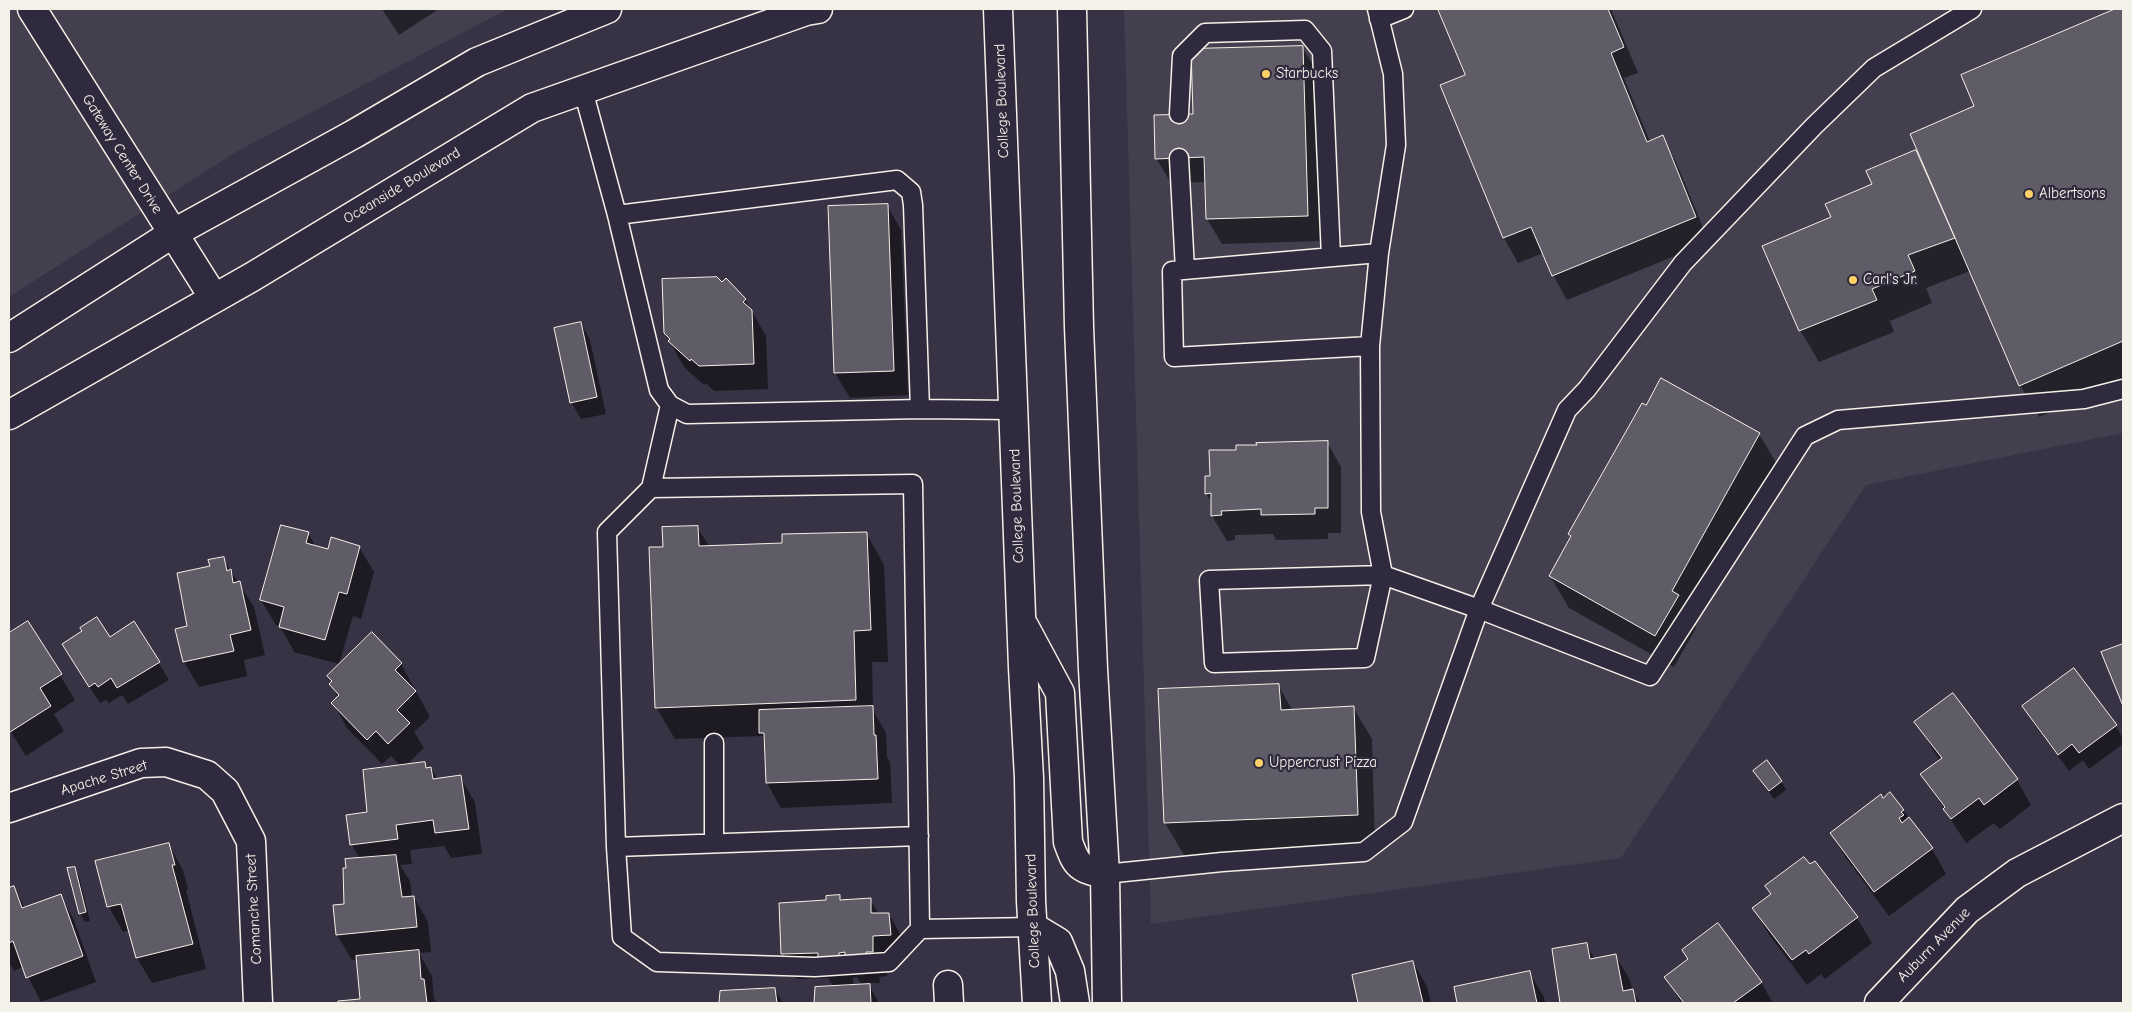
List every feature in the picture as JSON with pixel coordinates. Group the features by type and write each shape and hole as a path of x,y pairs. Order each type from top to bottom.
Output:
{"main road":[{"name":"Gateway Center Drive","path":"32,9 214,298"},
{"path":"9,338 172,234 354,134 477,62 607,9"},
{"name":"Oceanside Boulevard","path":"9,415 214,298 532,108 806,11 818,9"},
{"name":"College Boulevard","path":"998,9 1037,1003"},
{"path":"1072,9 1079,327 1104,874 1107,1003"},
{"path":"1021,619 1060,693 1068,842 1074,860 1084,869 1104,874"},
{"name":"Apache Street","path":"9,808 142,763 166,762 207,775 225,791"},
{"name":"Comanche Street","path":"225,791 251,841 258,1003"},
{"name":"Auburn Avenue","path":"1879,1003 1967,910 2017,873 2123,818"},
{"path":"1033,927 1058,942 1070,970 1075,1003"}],"lane":[{"path":"1404,9 1378,14 1394,74 1396,145 1379,253 1370,346 1371,512 1383,575 1365,658 1214,663 1210,580 1383,575 1479,609 1650,676 1805,436 1838,420 2084,399 2123,389"},
{"path":"1104,874 1222,862 1364,852 1403,822 1479,609 1567,410 1587,389 1683,263 1774,167 1874,68 1972,9"},
{"path":"1179,114 1182,56 1205,32 1305,30 1322,52 1330,257"},
{"path":"583,90 617,215 659,390 670,405 687,414 920,409 1013,410"},
{"path":"1179,158 1185,270"},
{"path":"617,215 897,180 911,192 913,205 920,409"},
{"path":"1370,346 1174,356 1172,271 1379,253"},
{"path":"651,488 913,484 920,929 889,962 815,967 657,962 622,937 616,847 607,532 651,488 670,405"},
{"path":"714,743 714,843"},
{"path":"616,847 919,836"},
{"path":"920,929 1033,927"}],"shaded area":[{"path":"9,9 508,9 236,152 9,297"},
{"path":"1124,9 2123,9 2123,433 1866,485 1621,858 1151,924"}],"building":[{"path":"1438,9 1608,9 1624,47 1611,53 1647,142 1663,135 1696,217 1552,276 1531,227 1503,238 1440,85 1465,75"},
{"name":"Albertsons","path":"2115,9 2123,9 2123,341 2019,386 1910,134 1974,106 1961,75"},
{"path":"1303,46 1308,216 1206,219 1204,157 1155,159 1154,115 1193,114 1191,49"},
{"path":"1916,150 1955,238 1908,255 1915,271 1872,289 1877,300 1799,331 1762,246 1831,217 1825,204 1872,184 1866,171"},
{"path":"888,204 894,371 834,373 828,206"},
{"path":"717,277 722,282 726,278 746,299 743,302 752,310 754,364 699,366 691,359 690,361 668,341 670,339 664,333 662,279"},
{"path":"581,322 597,397 570,403 554,328"},
{"path":"1661,378 1760,433 1672,591 1679,595 1655,636 1549,576 1571,536 1568,534 1642,403 1646,405"},
{"path":"1328,441 1328,508 1315,508 1315,514 1261,515 1261,509 1221,511 1222,515 1211,516 1211,493 1205,494 1205,476 1210,476 1209,450 1236,450 1236,445 1257,445 1256,443"},
{"path":"281,525 309,532 306,543 328,549 331,537 360,546 347,594 339,592 325,640 279,627 284,607 260,600"},
{"path":"698,526 699,546 782,543 782,534 867,532 871,630 854,631 856,700 655,708 649,547 663,547 662,527"},
{"path":"224,557 227,571 231,569 233,583 240,581 251,630 230,635 234,651 183,662 175,629 187,626 177,573 210,566 208,560"},
{"path":"97,617 110,637 134,621 160,662 117,688 111,678 98,687 95,683 89,687 62,644 82,631 80,628"},
{"path":"28,621 62,674 40,688 51,706 10,732 9,633"},
{"path":"372,632 402,663 395,670 416,691 397,710 410,723 388,744 376,731 367,740 331,703 339,695 329,684 332,681 327,676"},
{"path":"2123,644 2123,706 2101,652"},
{"path":"2074,668 2117,725 2079,753 2072,744 2058,755 2022,706"},
{"name":"Uppercrust Pizza","path":"1279,684 1281,710 1354,706 1358,815 1164,823 1158,689"},
{"path":"1953,693 2018,779 1984,805 1979,798 1951,819 1943,809 1945,807 1920,774 1942,758 1914,722"},
{"path":"873,706 878,779 766,783 764,733 759,733 759,710"},
{"path":"1767,760 1782,781 1769,791 1753,771"},
{"path":"425,762 426,768 431,767 433,779 461,775 469,829 435,833 433,820 396,825 398,839 350,845 346,815 367,812 363,770"},
{"path":"1890,792 1904,810 1901,812 1904,815 1899,818 1902,823 1909,817 1933,848 1874,892 1830,833 1881,794 1883,798"},
{"path":"169,843 175,865 172,865 193,944 136,958 121,904 107,907 95,861"},
{"path":"396,855 402,897 414,896 417,927 336,935 333,905 344,904 343,868 346,868 345,859"},
{"path":"1804,857 1810,864 1815,861 1858,917 1809,954 1806,950 1792,960 1752,908 1771,894 1765,886"},
{"path":"75,867 86,912 79,914 67,868"},
{"path":"14,886 22,908 61,894 83,956 26,978 13,941 9,943 9,888"},
{"path":"840,895 840,900 871,898 871,913 889,913 891,935 873,936 873,952 866,952 866,958 845,959 845,952 839,953 839,962 818,963 818,953 781,954 779,903 826,900 826,896"},
{"path":"1718,923 1762,982 1733,1003 1684,1003 1664,977 1688,959 1682,950"},
{"path":"1587,943 1590,959 1616,954 1623,991 1633,989 1636,1003 1560,1003 1552,949"},
{"path":"419,950 421,979 424,979 427,1003 338,1003 338,1001 360,999 356,956"},
{"path":"1413,961 1423,1003 1358,1003 1352,975"},
{"path":"1530,971 1537,1003 1457,1003 1454,987"},
{"path":"870,984 871,1003 814,1003 815,987"},
{"path":"775,988 777,1003 719,1003 720,991"}],"place":[{"name":"Starbucks","path":"1266,74"},
{"name":"Albertsons","path":"2029,194"},
{"name":"Carl's Jr.","path":"1853,280"},
{"name":"Uppercrust Pizza","path":"1259,763"}]}
